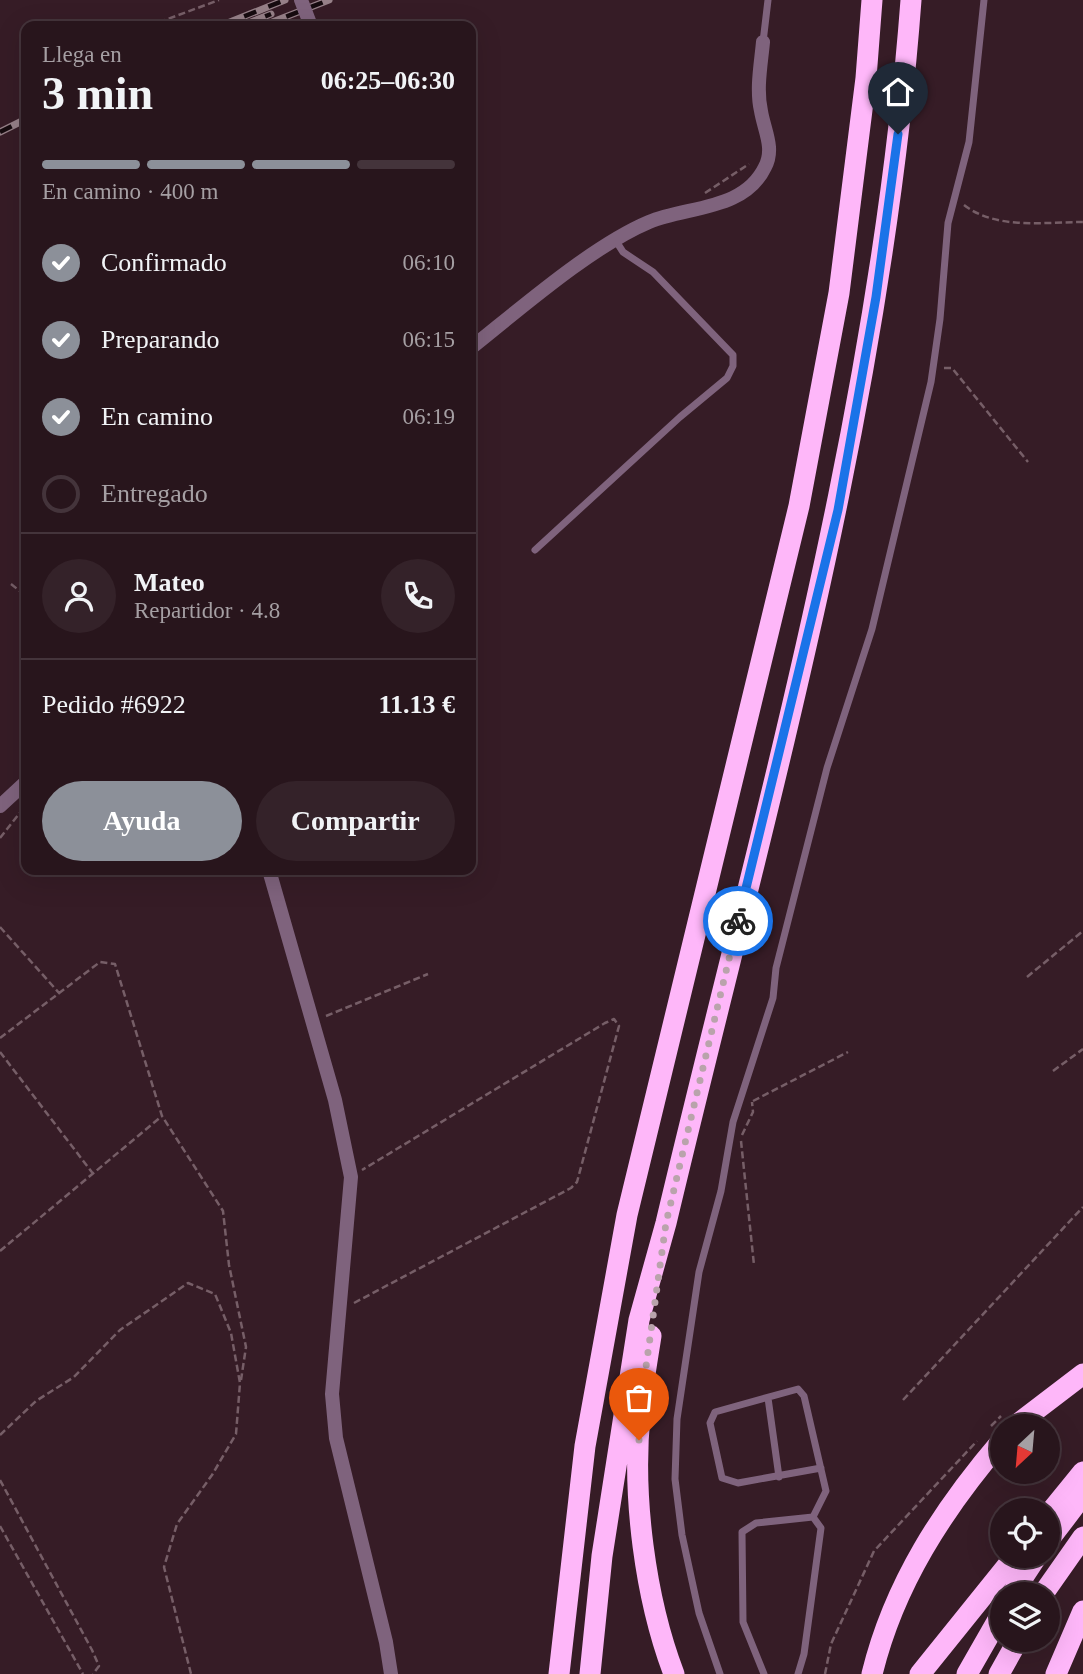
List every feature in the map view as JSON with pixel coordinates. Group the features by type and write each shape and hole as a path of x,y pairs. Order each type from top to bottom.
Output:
{"highway":[{"path":"559,1674 584,1446 627,1215 807,466 839,293 866,78 872,0"},
{"path":"590,1674 602,1556 639,1320 666,1223 838,510 876,297 905,80 911,0"},
{"path":"666,1223 639,1417 639,1511 651,1591 674,1674"},
{"path":"1031,1414 1083,1374"},
{"path":"872,1674 907,1574 959,1490 990,1454"},
{"path":"1060,1500 1083,1472"},
{"path":"1060,1525 1083,1495"},
{"path":"1051,1582 1083,1537"},
{"path":"920,1674 1005,1568"},
{"path":"1056,1674 1083,1611"},
{"path":"967,1674 990,1634"},
{"path":"999,1674 1011,1652"}],"street":[{"path":"301,0 309,21"},
{"path":"476,344 616,241 648,222 674,213 699,210 724,201 754,184 766,166 769,153 768,132 761,111 763,42"},
{"path":"0,806 21,787"},
{"path":"270,875 335,1100 351,1177 332,1394 336,1438 386,1642 391,1674"}],"lane":[{"path":"763,42 768,0"},
{"path":"720,1674 699,1614 682,1535 675,1479 677,1419 698,1284 721,1191 733,1122 773,998 776,968 827,768 872,629 933,367 948,223 969,142 984,0"},
{"path":"535,550 680,417 727,378 733,366 733,355 653,272 623,252 616,241"},
{"path":"813,1517 826,1491 821,1468 804,1396 798,1389 715,1412 710,1423 722,1478 738,1483 821,1468"},
{"path":"768,1398 779,1477"},
{"path":"764,1674 743,1622 743,1532 757,1523 813,1517"},
{"path":"798,1674 804,1654 821,1528 813,1517"}],"path":[{"path":"162,21 219,0"},
{"path":"696,198 752,162"},
{"path":"956,190 963,204 979,217 1000,221 1083,222"},
{"path":"933,367 952,368 1028,461"},
{"path":"12,584 21,592"},
{"path":"0,838 21,811"},
{"path":"0,927 60,994"},
{"path":"1027,977 1083,931"},
{"path":"0,1038 100,962 115,964 162,1116 223,1211 229,1265 246,1348 236,1434 212,1475 177,1524 164,1567 191,1674"},
{"path":"313,1021 428,974"},
{"path":"340,1310 571,1188 577,1182 619,1026 614,1019 605,1023 351,1177"},
{"path":"1053,1071 1083,1049"},
{"path":"0,1052 94,1175"},
{"path":"754,1265 741,1139 752,1112 752,1102 848,1052"},
{"path":"0,1251 162,1116"},
{"path":"903,1400 1083,1207"},
{"path":"0,1435 36,1401 74,1377 120,1330 188,1283 215,1294 231,1333 240,1383"},
{"path":"0,1480 73,1621 92,1650 99,1666 93,1674"},
{"path":"0,1526 82,1672 75,1674"}],"railway":[{"path":"232,21 285,0"},
{"path":"275,21 329,0"},
{"path":"254,21 271,14"},
{"path":"0,132 21,122"}],"way so far":[{"path":"639,1440 639,1417 666,1223 738,921"}],"route":[{"path":"738,921 838,510 876,297 898,134"}]}
